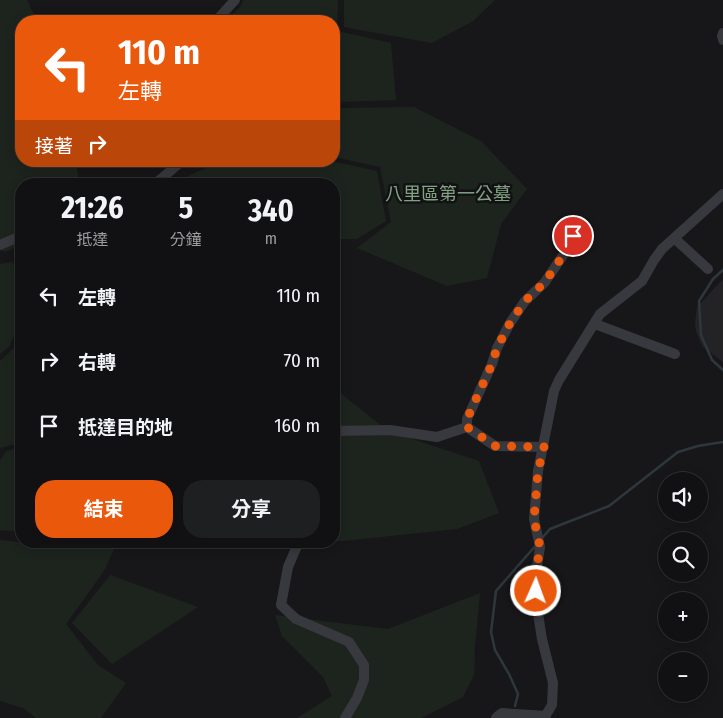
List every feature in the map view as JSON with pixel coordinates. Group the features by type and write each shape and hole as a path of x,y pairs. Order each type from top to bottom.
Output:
{"street":[{"path":"221,15 234,0"},
{"path":"723,33 723,40"},
{"path":"162,178 175,167"},
{"path":"496,718 502,713 545,717 552,705 553,683 538,614 536,573 540,547 534,519 538,471 554,392 559,380 600,314 642,280 658,255 674,238 723,194"},
{"path":"467,427 467,419 492,364 497,348 510,323 525,301 550,276 568,248 578,223"},
{"path":"674,238 708,269"},
{"path":"0,245 15,239"},
{"path":"595,324 675,354"},
{"path":"340,431 390,430 437,437 467,427"},
{"path":"467,427 495,446 544,447"},
{"path":"296,548 288,567 281,605 296,619 349,642 364,665 364,680 358,698 345,718"}],"shaded area":[{"path":"723,279 723,362 702,346 695,323 697,307"}],"green space":[{"path":"0,0 27,0 34,15 15,15 15,167 77,167 78,178 15,178 15,248 5,252 0,250"},
{"path":"243,0 338,0 338,15 231,15 241,6"},
{"path":"344,0 495,0 473,21 432,43 344,27"},
{"path":"340,32 391,43 396,100 340,102"},
{"name":"八里區第一公墓","path":"414,107 481,141 527,189 501,224 487,278 447,286 357,248 391,222 380,167 340,158 340,114 342,108"},
{"path":"340,163 377,171 386,221 357,239 340,239 340,178 185,178 208,167 340,167"},
{"path":"12,262 15,266 15,334 9,347 0,354 0,264"},
{"path":"15,347 15,444 0,448 0,361"},
{"path":"340,393 388,431 479,461 499,513 457,529 340,541"},
{"path":"15,449 15,531 0,530 0,461 6,451"},
{"path":"0,540 15,542 15,548 115,548 104,571 66,624 98,665 126,683 101,718 36,718 23,708 0,701"},
{"path":"110,575 198,607 112,664 72,623"},
{"path":"480,593 474,675 463,697 421,718 297,718 332,696 323,677 282,636 275,615 388,629"}],"waterway":[{"path":"723,270 713,279 699,301 701,335 712,360 723,370"},
{"path":"542,538 550,529 609,506 678,452 698,446 723,442"},
{"path":"515,706 518,694 495,650 491,632 496,591 537,544"}],"route":[{"path":"536,591 536,573 540,547 534,519 538,471 544,447 495,446 467,427 467,419 492,364 497,348 510,323 525,301 545,282 568,248 573,236"}]}
